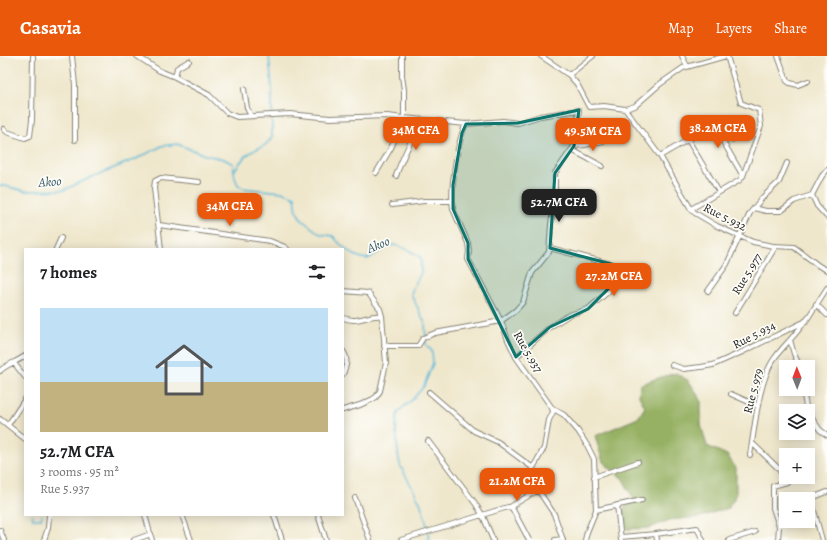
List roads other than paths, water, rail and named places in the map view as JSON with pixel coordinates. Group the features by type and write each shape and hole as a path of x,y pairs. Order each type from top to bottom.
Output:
{"street":[{"path":"4,129 7,132 25,138 30,136 32,120 33,56"},
{"path":"72,56 75,86 75,140"},
{"name":"Rue 5.937","path":"137,56 160,71 175,77 209,95 228,113 237,117 290,114 330,118 387,116 466,124 503,121 521,123 540,116 579,110 573,148 555,173 549,252 532,273 523,302 516,310 501,321 516,357 552,408 564,416 578,431 587,445 594,459 596,510"},
{"path":"376,173 391,148 404,118 402,56"},
{"path":"541,56 569,75 577,84 588,107 604,106 625,110 635,106 660,84 687,66 726,56 741,103 757,108 760,112 761,126 743,176 740,180 691,209"},
{"path":"569,75 593,56"},
{"path":"682,56 687,66"},
{"path":"778,56 790,84 798,85 808,81"},
{"path":"175,77 177,68 189,60"},
{"path":"244,89 247,108 251,116"},
{"name":"Rue 5.932","path":"625,110 660,156 691,209 701,218 759,244 794,247 819,266 827,270"},
{"path":"396,176 399,165 414,136 420,120"},
{"path":"384,346 418,346 423,338 435,333 501,321 468,259 470,251 468,243 453,209 452,201 454,178 462,133 466,124"},
{"path":"660,156 710,126 714,126 743,176"},
{"path":"573,148 608,140"},
{"path":"688,140 719,192"},
{"path":"573,148 602,166"},
{"path":"708,291 727,264 746,220 754,208 779,182 787,163"},
{"path":"754,208 766,211 781,211 794,201 812,194 826,172"},
{"path":"161,248 154,188 156,181 161,178 199,182"},
{"path":"812,194 817,206 827,217"},
{"path":"392,205 424,201 452,201"},
{"path":"159,225 270,241 286,248"},
{"path":"56,248 61,238"},
{"name":"Rue 5.977","path":"735,313 776,246"},
{"path":"516,357 550,327 570,316 588,309 608,292 617,280 618,269 615,266 550,248"},
{"path":"806,321 827,288"},
{"path":"344,291 370,294 380,309 382,316 386,363 379,394 373,399 360,405 344,410"},
{"path":"816,304 827,315"},
{"path":"344,318 357,320 375,315 382,316"},
{"name":"Rue 5.979","path":"750,455 758,406 768,369 782,348 806,321"},
{"name":"Rue 5.934","path":"672,364 684,369 713,365 806,321"},
{"path":"790,340 797,360"},
{"path":"344,353 347,361 344,371"},
{"path":"0,371 5,366 14,363 24,357"},
{"path":"14,363 24,376"},
{"path":"429,392 474,431 498,442 533,468"},
{"path":"731,394 758,406"},
{"path":"8,425 24,401"},
{"path":"552,408 553,412 549,420 544,448 533,468 533,474 538,490 554,514 562,539 555,540"},
{"path":"0,419 24,438"},
{"path":"815,422 820,430 827,435"},
{"path":"428,441 467,491 483,516 493,540"},
{"path":"752,443 778,468 787,482 773,486 773,508 779,526 778,540"},
{"path":"594,477 638,462"},
{"path":"402,540 510,507 538,490"},
{"path":"822,540 812,498 827,492"},
{"path":"355,498 370,540"},
{"path":"585,540 586,532 596,510 642,500"},
{"path":"617,505 621,538 697,528 703,540"},
{"path":"510,507 512,508 529,540"},
{"path":"44,540 48,528 49,516"},
{"path":"145,516 152,540"},
{"path":"182,516 190,540"},
{"path":"274,516 282,540"},
{"path":"318,516 326,540"},
{"path":"0,530 4,540"},
{"path":"729,540 755,532"},
{"path":"134,540 151,534"},
{"path":"656,534 657,540"}],"waterway":[{"path":"235,170 245,156 268,143 272,136 272,89 269,56"},
{"name":"Akoo","path":"0,186 25,191 64,190 136,159 162,146 177,144 205,155 224,159 233,164 235,178 238,185 243,188 282,192 295,197 297,212 302,220 320,234 333,236 348,251 356,256 367,259 392,245 399,246 421,258 421,273 411,294 425,323 426,345 432,351 433,363 424,386 413,399 399,411 396,429 400,465 420,502 426,521 429,540"},
{"path":"32,516 33,519 41,519 42,516"}]}
